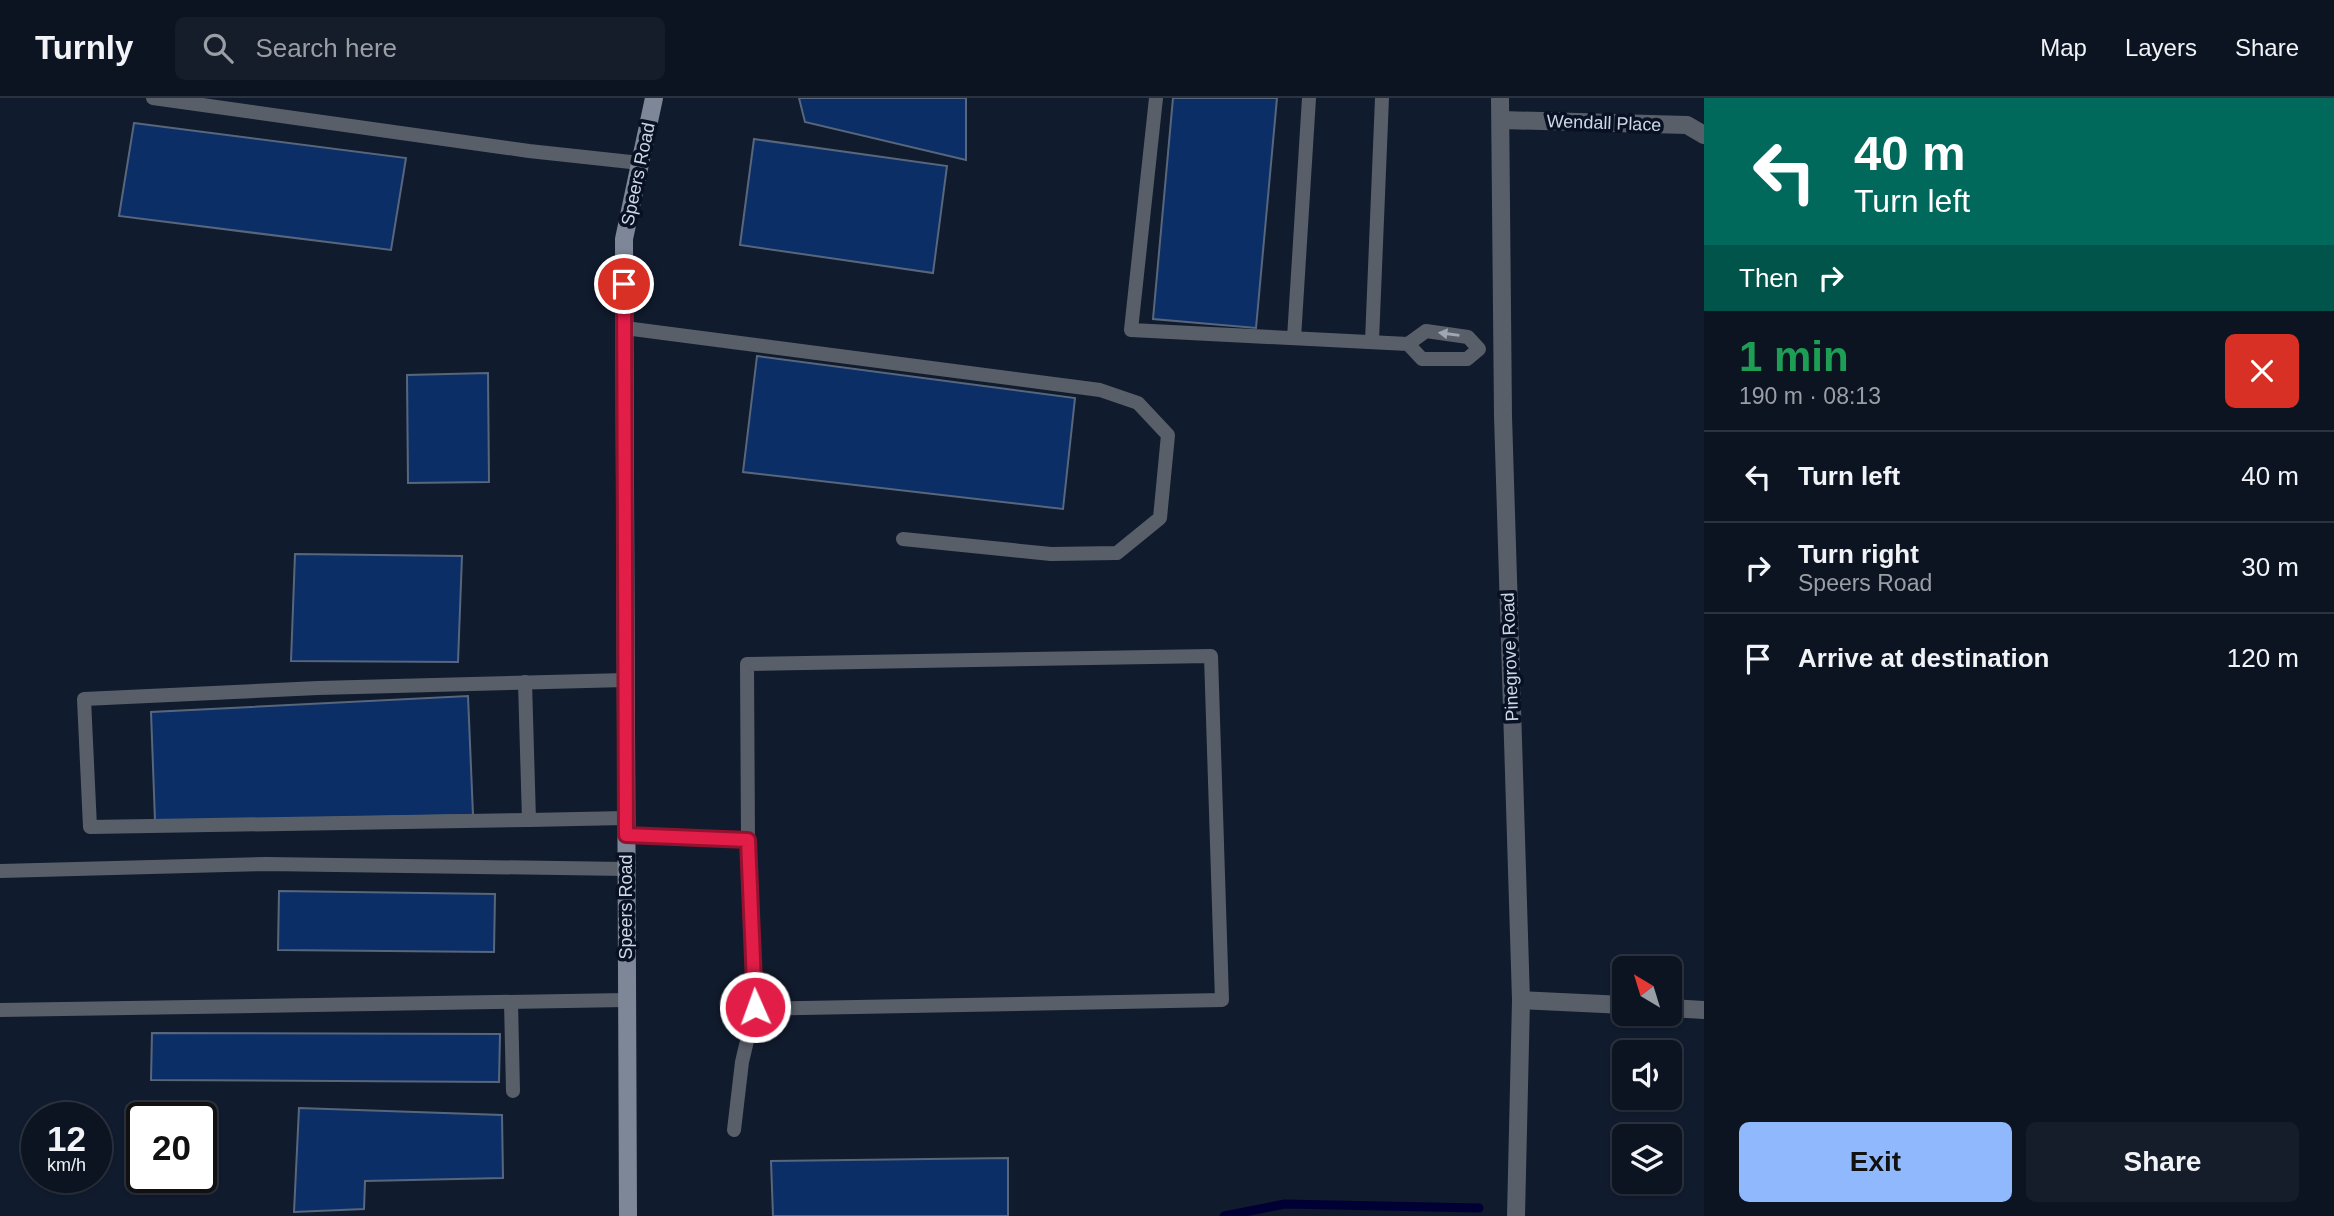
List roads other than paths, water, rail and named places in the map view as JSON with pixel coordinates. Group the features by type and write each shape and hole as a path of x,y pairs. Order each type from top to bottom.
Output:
{"main road":[{"name":"Speers Road","path":"628,1216 624,239 654,98"}],"street":[{"name":"Pinegrove Road","path":"1500,98 1502,350 1521,1000 1516,1216"},
{"name":"Wendall Place","path":"1501,120 1686,125 1704,135"},
{"path":"1521,1000 1612,1004"},
{"path":"1682,1009 1704,1010"}],"lane":[{"path":"153,98 529,151 640,163"},
{"path":"1156,98 1131,330 1408,344 1426,331 1468,337 1479,349"},
{"path":"1294,338 1309,98"},
{"path":"1372,341 1382,98"},
{"path":"625,328 1100,390 1138,403 1168,435 1160,518 1117,553 1051,554 903,539"},
{"path":"1408,344 1422,359 1467,359 1479,349 1502,350"},
{"path":"734,1130 742,1062 755,1007 748,840 747,664 1211,656 1222,1000 768,1009 755,1007"},
{"path":"626,680 318,688 84,699 90,827 529,820 626,826 748,840"},
{"path":"525,682 529,820"},
{"path":"0,872 266,864 626,869"},
{"path":"0,1010 626,1000"},
{"path":"511,1002 513,1091"}],"waterway":[{"path":"1224,1216 1285,1204 1479,1208"}]}
